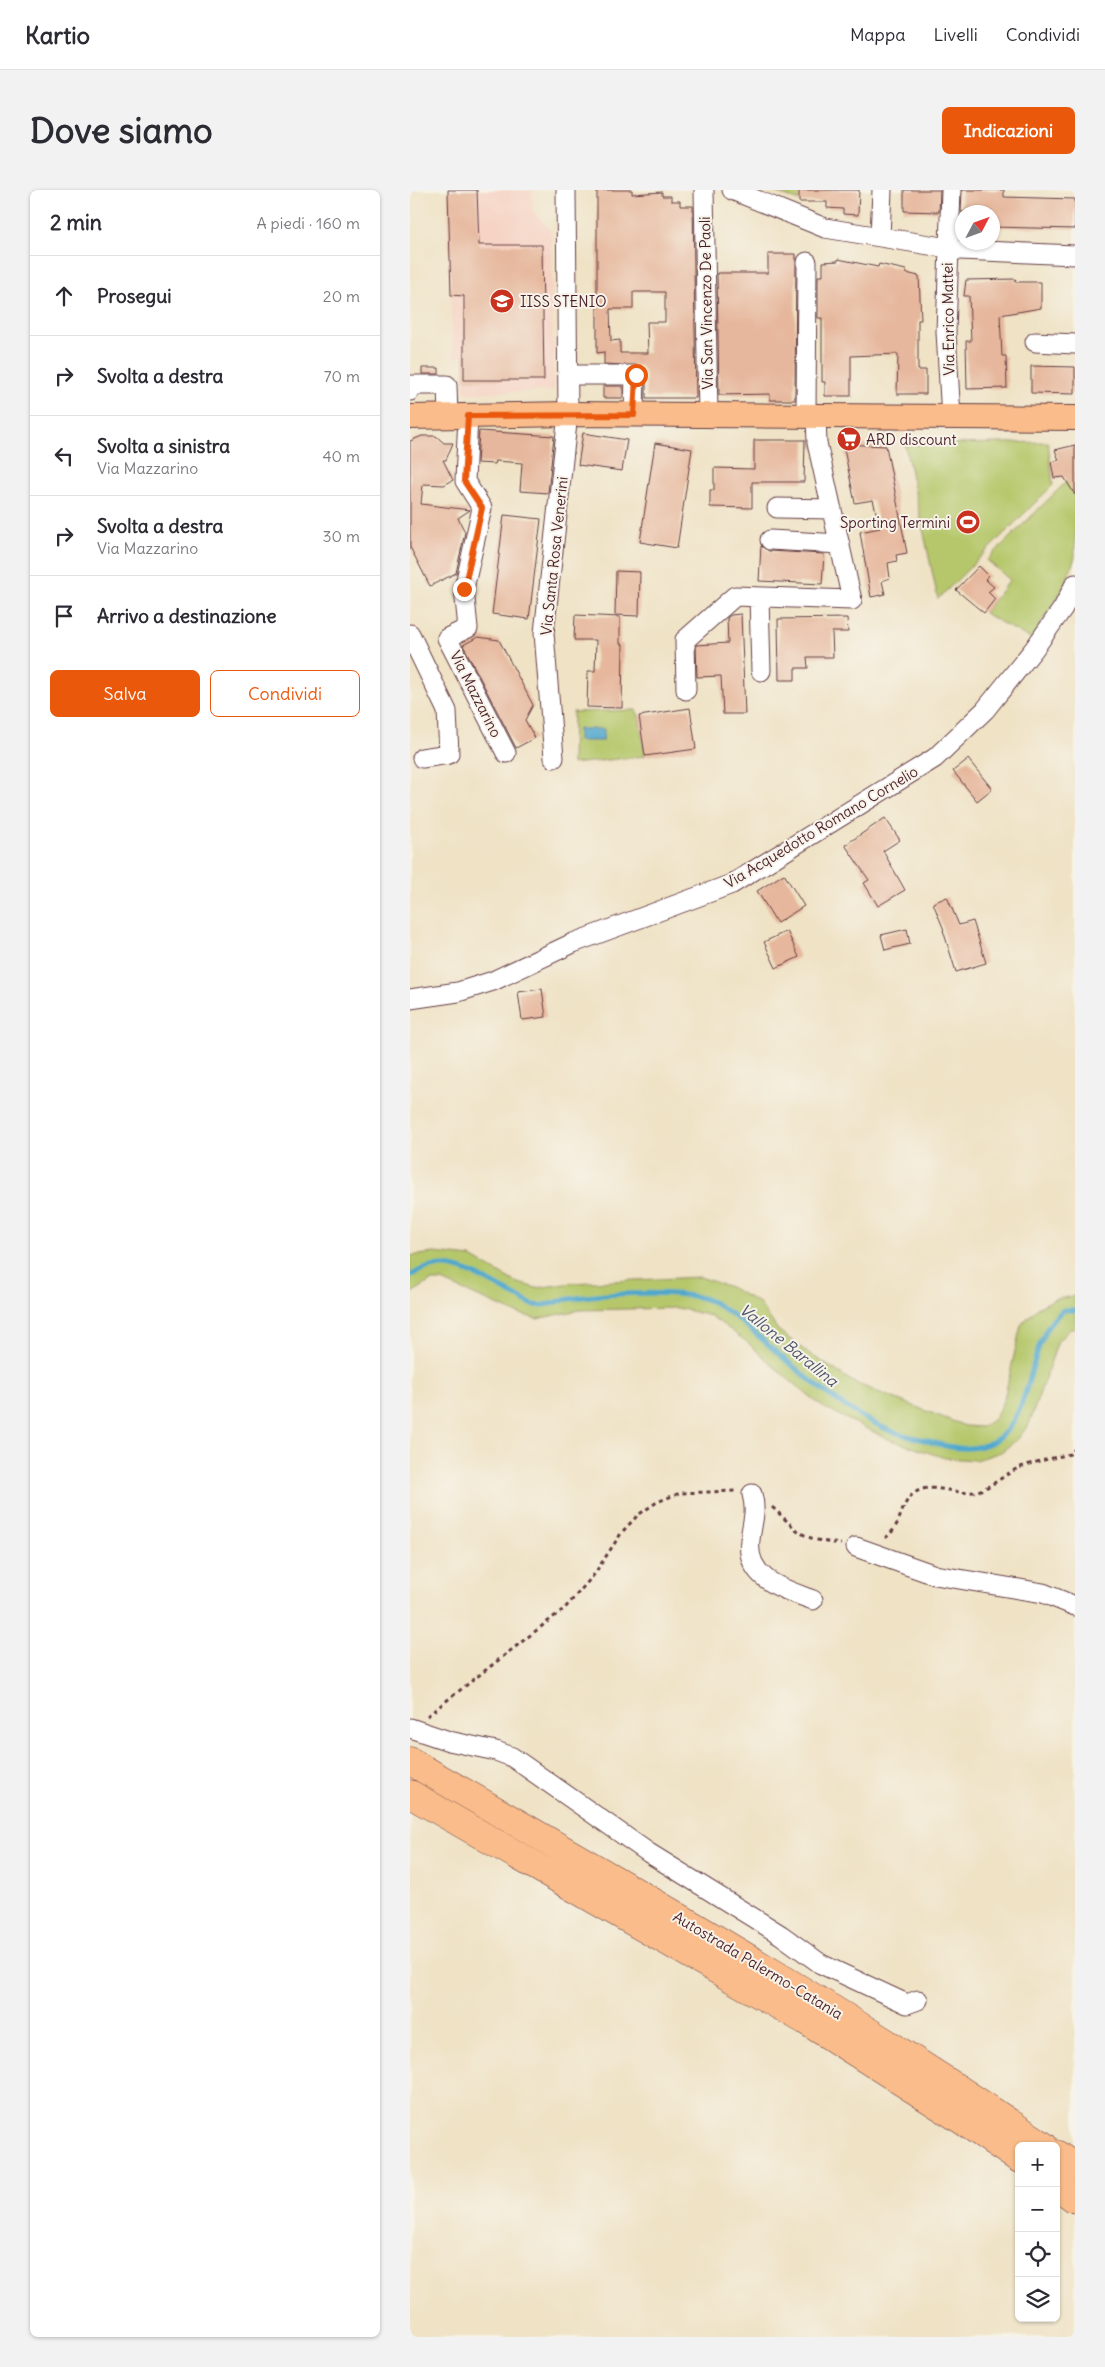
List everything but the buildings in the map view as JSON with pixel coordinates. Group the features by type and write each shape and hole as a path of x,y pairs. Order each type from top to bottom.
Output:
{"highway":[{"name":"Autostrada Palermo-Catania","path":"410,1761 820,2000 974,2098 1038,2142"},
{"name":"Autostrada Palermo-Catania","path":"410,1794 806,2021 1015,2156"},
{"path":"1060,2157 1075,2167"},
{"path":"1059,2187 1075,2199"}],"main road":[{"path":"410,417 568,414 1075,418"}],"street":[{"name":"Via Santa Rosa Venerini","path":"554,758 544,633 568,414 566,190"},
{"name":"Via San Vincenzo De Paoli","path":"704,190 708,416"},
{"path":"732,190 825,228 948,248 1075,255"},
{"path":"880,237 882,190"},
{"name":"Via Enrico Mattei","path":"950,190 946,332 951,418"},
{"path":"686,690 686,640 735,596 852,600 811,416 807,262"},
{"path":"1035,342 1075,344"},
{"path":"568,375 636,375 634,415"},
{"path":"410,391 412,385 447,385 458,416"},
{"name":"Via Mazzarino","path":"458,416 464,481 482,508 464,589 468,628 447,638 506,754"},
{"path":"777,508 832,509"},
{"path":"770,540 840,544"},
{"name":"Via Acquedotto Romano Cornelio","path":"410,999 458,992 493,981 573,943 732,884 926,764 956,740 985,710 1044,635 1063,608 1075,584"},
{"path":"759,597 761,671"},
{"path":"410,634 444,703 449,721 449,754 422,758"},
{"path":"752,1494 755,1508 749,1541 755,1570 768,1581 813,1600"},
{"path":"856,1547 935,1575 1043,1593 1075,1606"},
{"path":"410,1728 449,1741 496,1751 512,1757 649,1853 781,1935 822,1964 907,2004 918,2000"}],"shaded area":[{"name":"IISS STENIO","path":"448,190 532,190 533,211 551,231 554,391 464,393 464,357 453,357 448,245"}],"green space":[{"path":"770,190 800,190 799,201"},
{"name":"Sporting Termini","path":"1048,442 1053,485 938,599 905,445"},
{"path":"1067,481 1075,488 1075,557 1065,585 1031,639 984,613 1010,580 987,560"},
{"path":"636,710 639,716 645,756 572,764 573,712"},
{"path":"434,1253 471,1257 515,1282 536,1288 572,1283 700,1277 730,1287 759,1303 778,1330 804,1350 855,1383 965,1426 982,1427 995,1418 1004,1399 1021,1325 1037,1308 1055,1299 1075,1296 1075,1329 1070,1329 1058,1341 1029,1424 1018,1439 1001,1452 976,1460 945,1458 888,1439 824,1408 789,1380 747,1342 711,1316 678,1308 579,1310 537,1319 513,1312 442,1281 431,1281 410,1294 410,1256"}],"water":[{"path":"578,729 604,729 603,741 578,741"}],"waterway":[{"name":"Vallone Barallina","path":"410,1276 424,1269 438,1266 464,1270 527,1303 538,1306 569,1299 621,1294 664,1294 700,1298 712,1302 731,1314 818,1387 857,1414 896,1433 944,1446 961,1448 986,1445 1006,1432 1015,1419 1022,1403 1044,1334 1052,1321 1063,1310 1075,1310"}],"place":[{"name":"IISS STENIO","path":"502,301"},
{"name":"ARD discount","path":"849,439"},
{"name":"Sporting Termini","path":"968,522"}],"route":[{"path":"464,589 482,508 464,481 468,416 634,415 636,375"}]}
